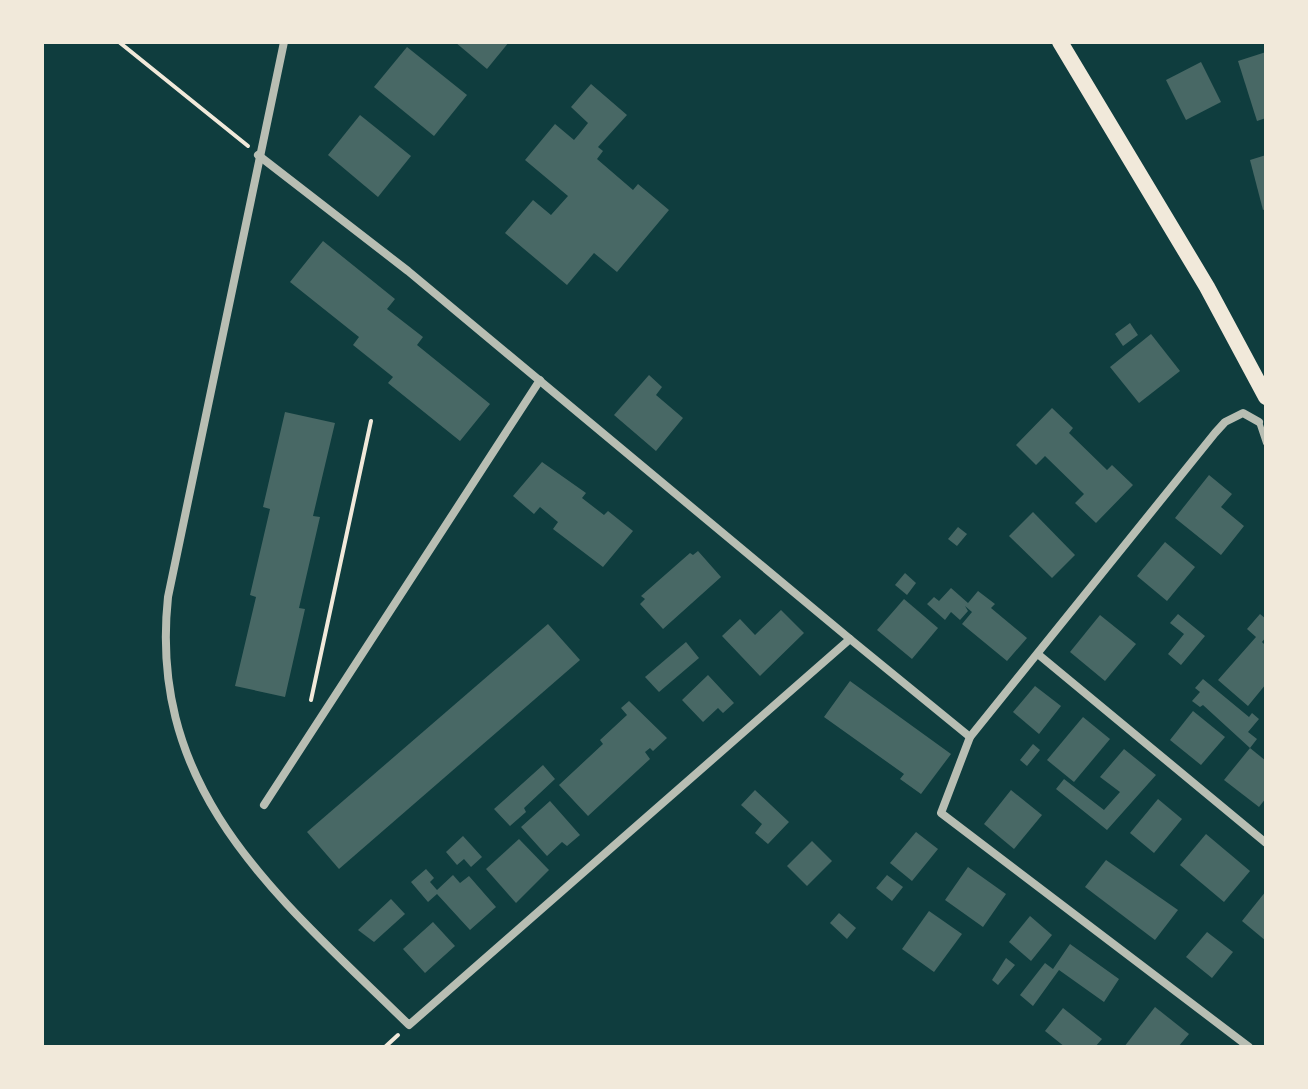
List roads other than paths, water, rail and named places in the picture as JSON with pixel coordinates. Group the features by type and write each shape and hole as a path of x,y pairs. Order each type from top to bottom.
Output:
{"main road":[{"path":"1060,42 1207,287 1266,397"}],"street":[{"path":"284,42 168,597 164,660 179,740 189,763 221,821 289,907 409,1025 850,639"},
{"path":"258,155 540,380 970,737"},
{"path":"264,805 540,380"},
{"path":"1249,1047 941,813 970,737 1225,422 1243,413 1259,422"},
{"path":"1039,655 1266,843"}],"lane":[{"path":"1259,422 1266,443"}]}
